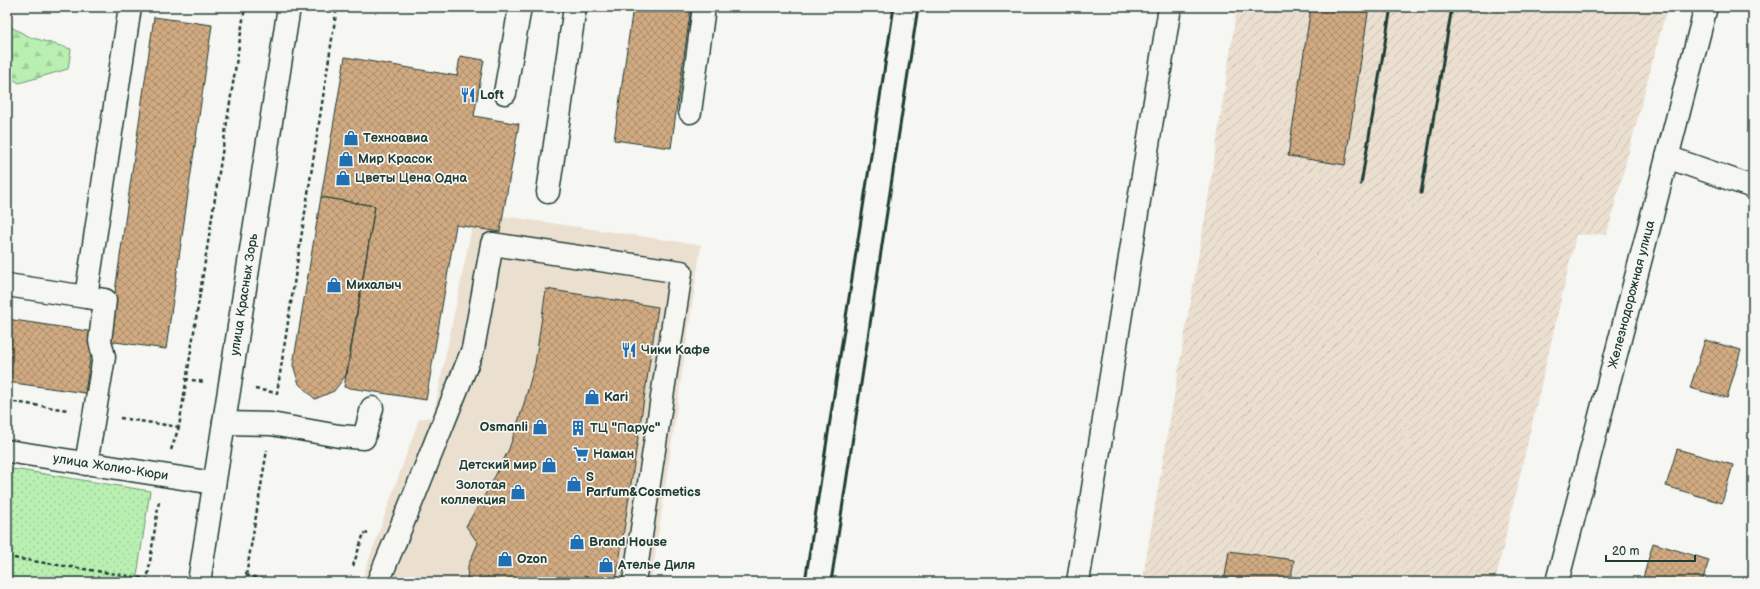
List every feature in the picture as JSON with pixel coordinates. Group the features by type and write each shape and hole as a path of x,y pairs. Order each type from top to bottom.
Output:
{"street":[{"path":"86,297 130,7"},
{"name":"улица Красных Зорь","path":"199,582 289,7"},
{"path":"505,93 520,7"},
{"path":"548,192 575,7"},
{"path":"690,112 704,7"},
{"path":"1078,582 1170,7"},
{"name":"Железнодорожная улица","path":"1557,582 1706,7"},
{"path":"1667,157 1753,187"},
{"path":"378,582 473,349 492,244 681,272 634,582"},
{"path":"7,285 105,300 100,341 104,357 86,464"},
{"path":"224,423 271,424 339,436 364,438 372,408"},
{"name":"улица Жолио-Кюри","path":"7,451 214,483"}],"path":[{"path":"7,557 148,580 162,476 179,427 185,379 245,7"},
{"path":"245,582 277,392 337,7"},
{"path":"185,379 277,392"},
{"path":"348,582 364,533"},
{"path":"246,575 274,582"}],"shaded area":[{"path":"1237,7 1667,7 1607,234 1576,235 1495,582 1142,582 1208,200"},
{"path":"475,212 701,245 651,582 361,582 419,419 433,417"}],"green space":[{"path":"7,25 30,37 71,49 68,69 19,83 7,75"},
{"path":"7,468 150,491 136,582 7,582"}],"building":[{"path":"633,7 691,7 671,148 614,140"},
{"path":"1311,7 1369,7 1345,165 1288,156"},
{"path":"154,17 212,25 166,349 108,341"},
{"path":"460,56 484,60 474,116 519,124 500,232 456,225 426,400 344,387 375,206 321,197 345,57 457,76"},
{"name":"Михалыч","path":"321,197 375,206 347,374 334,391 315,399 299,384 293,365"},
{"name":"ТЦ \"Парус\"","path":"546,289 658,307 616,582 467,582 468,566 478,543 466,526 489,488 509,449 535,364"},
{"path":"7,319 94,332 85,393 7,382"},
{"path":"1705,340 1741,350 1727,398 1690,388"},
{"path":"1677,449 1733,465 1722,503 1666,486"},
{"path":"1653,543 1709,560 1702,582 1655,582 1643,578"},
{"path":"1229,551 1294,560 1290,582 1224,582"}],"railway":[{"path":"805,582 894,7"},
{"path":"831,582 918,7"},
{"path":"1361,184 1391,7"},
{"path":"1421,193 1452,7"}],"place":[{"name":"Loft","path":"468,95"},
{"name":"Техноавиа","path":"351,138"},
{"name":"Мир Красок","path":"346,159"},
{"name":"Цветы Цена Одна","path":"343,178"},
{"name":"Михалыч","path":"334,285"},
{"name":"Чики Кафе","path":"629,350"},
{"name":"Kari","path":"592,397"},
{"name":"Osmanli","path":"540,427"},
{"name":"ТЦ \"Парус\"","path":"578,428"},
{"name":"Наман","path":"581,454"},
{"name":"Детский мир","path":"549,465"},
{"name":"S Parfum&Cosmetics","path":"574,484"},
{"name":"Золотая коллекция","path":"518,492"},
{"name":"Brand House","path":"577,542"},
{"name":"Ozon","path":"505,559"},
{"name":"Ателье Диля","path":"606,565"}]}
